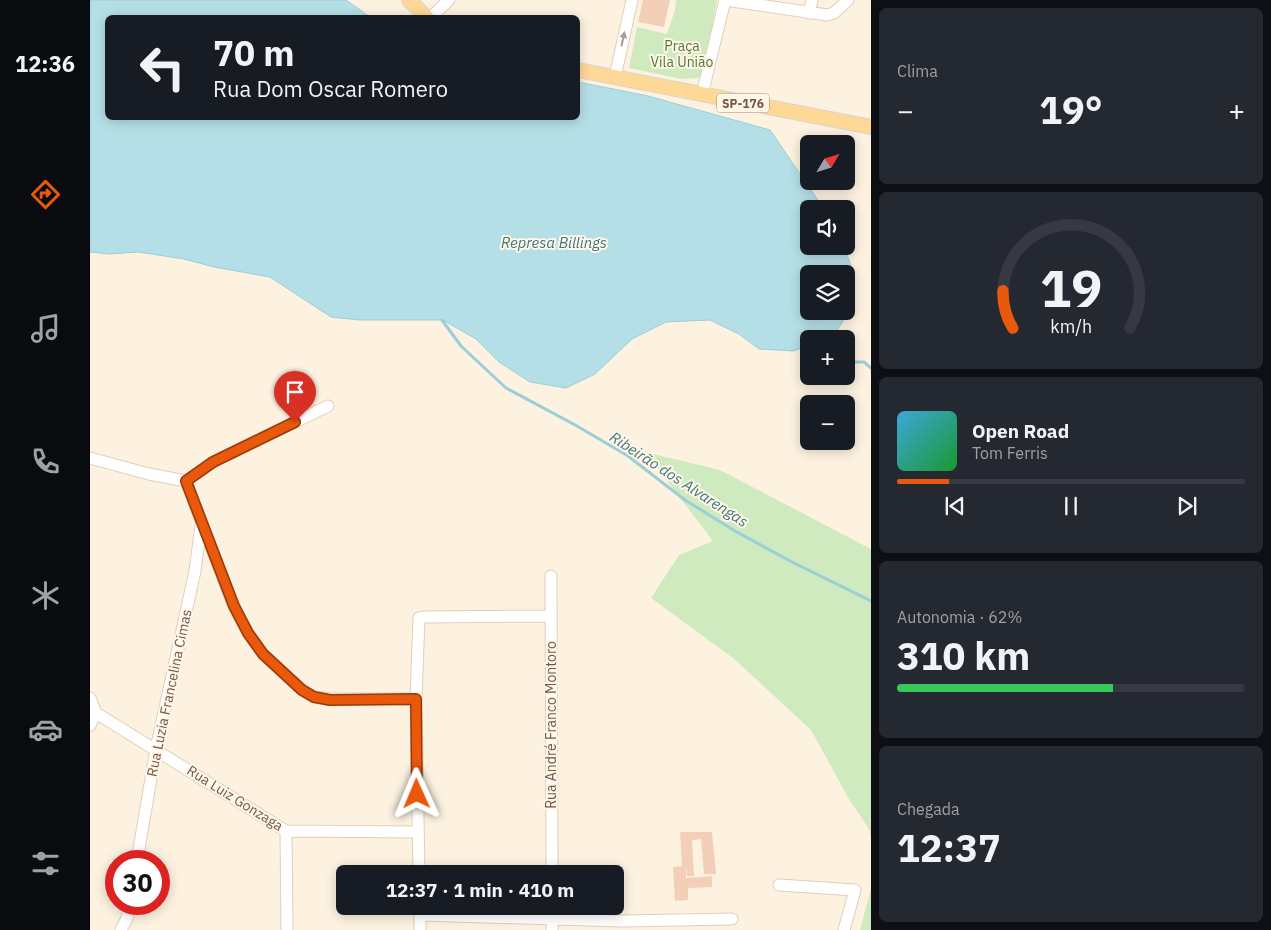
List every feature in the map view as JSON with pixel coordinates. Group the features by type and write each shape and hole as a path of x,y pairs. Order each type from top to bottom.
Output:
{"main road":[{"path":"409,0 426,15"},
{"name":"SP-176","path":"580,70 871,127"}],"street":[{"path":"432,15 449,0"},
{"path":"615,77 632,0"},
{"path":"702,95 724,0 827,15 834,13 848,0"},
{"path":"809,13 812,0"},
{"path":"90,458 150,474 186,481 213,462 328,406"},
{"path":"186,481 234,606 248,633 263,654 302,690 314,697 330,700 416,699"},
{"name":"Rua Luzia Francelina Cimas","path":"139,850 156,749 195,571 202,524"},
{"path":"195,571 207,564 218,566"},
{"name":"Rua André Franco Montoro","path":"550,576 552,865"},
{"path":"419,865 416,699 419,618 551,616"},
{"path":"90,698 96,713 90,725"},
{"name":"Rua Luiz Gonzaga","path":"96,713 286,831 418,832"},
{"path":"286,831 287,930"},
{"path":"779,885 855,890 844,930"},
{"path":"121,930 128,915"},
{"path":"420,915 420,930"},
{"path":"464,915 552,925 623,921 732,919"}],"green space":[{"name":"Praça Vila União","path":"676,0 717,0 704,71 698,78 681,79 629,68 637,27 667,34 675,10"},
{"path":"645,452 720,470 871,549 871,838 869,829 849,799 811,730 733,658 651,598 679,555 713,541"},
{"path":"871,888 871,930 860,930"}],"water":[{"name":"Represa Billings","path":"90,0 346,0 367,15 105,15 105,120 580,120 580,82 648,96 770,130 800,174 800,190 811,190 818,200 800,200 800,255 847,255 851,265 800,265 800,320 844,320 837,330 800,330 800,349 793,351 759,349 739,334 710,320 666,322 632,339 595,374 566,388 530,382 499,362 476,339 443,320 359,320 331,317 270,277 214,267 184,259 138,252 109,254 90,252"}],"building":[{"path":"643,0 670,0 664,27 638,22"},
{"path":"680,832 712,832 716,874 704,874 701,839 692,840 694,876 687,876 686,867 686,878 712,876 712,887 688,888 688,900 675,901 673,867 682,866"}],"waterway":[{"name":"Ribeirão dos Alvarengas","path":"442,320 461,346 506,388 628,456 685,500 735,531 871,601"},
{"path":"855,362 864,362 871,368"}],"route":[{"path":"295,422 213,462 186,481 234,606 248,633 263,654 284,675 314,697 330,700 416,699 417,794"}]}
